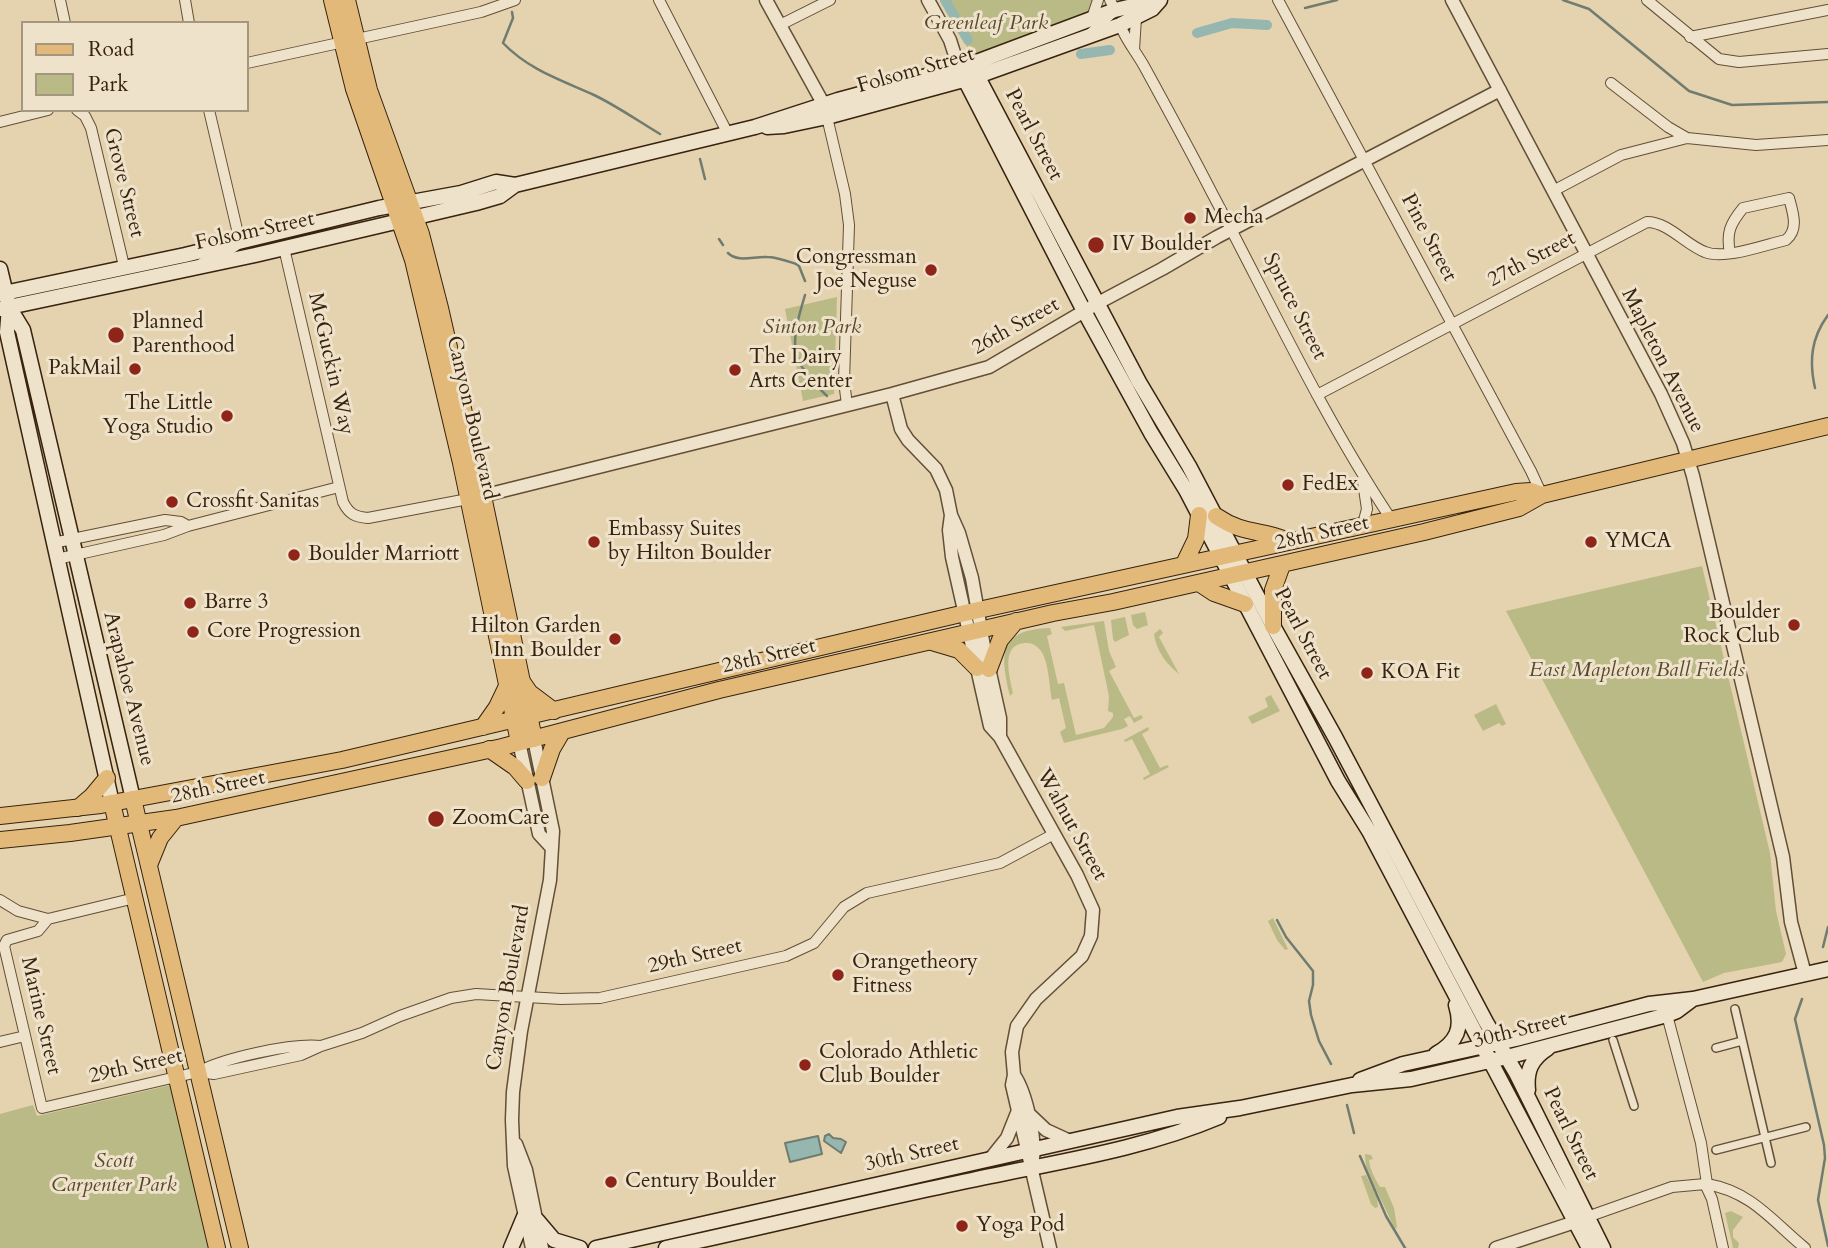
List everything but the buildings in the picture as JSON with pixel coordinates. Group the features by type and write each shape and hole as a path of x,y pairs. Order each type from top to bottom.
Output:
{"main road":[{"name":"Canyon Boulevard","path":"332,0 369,90 405,212 443,320 475,497 526,740"},
{"name":"Canyon Boulevard","path":"347,0 349,41"},
{"name":"Folsom Street","path":"4,301 284,248 496,182 515,185 825,111 968,72 1087,37 1122,30 1152,9 1155,1 1112,4 1092,18 968,72"},
{"name":"Pearl Street","path":"968,72 1011,168 1084,311 1114,365 1208,515"},
{"name":"Pearl Street","path":"968,72 1050,214 1139,382 1166,426 1238,574 1273,626 1335,737 1491,1044 1492,1061 1581,1219"},
{"path":"1011,168 1014,167 1024,174 1040,203 1050,214"},
{"name":"Folsom Street","path":"4,301 124,266 405,212"},
{"name":"Arapahoe Avenue","path":"0,269 7,332 53,543 217,1248"},
{"name":"Arapahoe Avenue","path":"4,301 23,330 74,555 240,1248"},
{"path":"1114,365 1133,387 1157,423 1166,426"},
{"name":"28th Street","path":"0,839 176,818 489,749 700,695 1016,621 1282,565 1519,508 1542,495 1828,426"},
{"name":"28th Street","path":"0,816 113,803 342,760 971,612 1363,524 1517,492 1531,491 1542,495"},
{"path":"1184,564 1208,515 1245,531 1274,535 1289,541"},
{"path":"1273,626 1273,590 1282,565"},
{"name":"Pearl Street","path":"1238,574 1245,604 1338,781 1369,831 1447,977 1491,1044 1507,1057 1531,1101 1581,1219"},
{"path":"1199,583 1214,593 1245,604"},
{"path":"930,642 958,650 983,668 1000,639 1016,621"},
{"path":"483,727 515,682 554,711"},
{"path":"489,749 535,779 562,732"},
{"path":"78,808 107,778"},
{"path":"149,865 160,838 176,818"},
{"name":"30th Street","path":"1352,1085 1403,1064 1649,1004 1693,999 1828,970"},
{"path":"1426,1060 1446,1048 1458,1034 1458,1012 1447,977"},
{"name":"30th Street","path":"596,1248 1177,1117 1240,1108 1352,1085 1411,1079 1492,1061 1667,1015 1693,999"},
{"path":"1531,1101 1527,1082 1529,1068 1537,1056 1554,1045"},
{"name":"30th Street","path":"666,1248 1102,1153 1190,1129 1240,1108"},
{"path":"512,1248 531,1219 554,1240 580,1248"},
{"path":"1581,1219 1589,1248"},
{"path":"1581,1219 1603,1248"}],"street":[{"path":"60,0 65,21"},
{"path":"184,0 189,21"},
{"path":"248,63 481,12 515,0"},
{"path":"659,0 728,134"},
{"path":"766,0 825,111 845,194 849,225 845,381 847,405"},
{"path":"779,25 830,0"},
{"name":"Pearl Street","path":"928,0 968,72"},
{"path":"1092,18 1098,0"},
{"name":"Pine Street","path":"1278,0 1542,495"},
{"name":"Mapleton Avenue","path":"1452,0 1661,394 1689,459 1783,857 1790,922 1805,974"},
{"path":"1647,0 1719,59 1739,62 1828,54"},
{"path":"1122,30 1155,1"},
{"path":"1087,37 1112,4"},
{"path":"1690,37 1828,10"},
{"path":"1134,50 1136,18"},
{"name":"Spruce Street","path":"1122,30 1317,395 1391,519"},
{"path":"1611,83 1668,127 1687,138"},
{"name":"26th Street","path":"475,497 892,394 989,367 1231,230 1500,90"},
{"path":"0,122 40,112"},
{"name":"Grove Street","path":"80,112 90,128 124,266"},
{"path":"198,266 207,257 232,251 240,242 209,112"},
{"path":"1553,191 1621,155 1687,138 1756,145 1828,140"},
{"name":"27th Street","path":"1317,395 1647,222 1653,222 1704,252 1718,255 1730,253 1786,240 1792,235 1794,219 1789,198 1743,208 1728,231 1730,253"},
{"name":"McGuckin Way","path":"284,248 339,487 348,511 356,517 368,518 475,497"},
{"name":"Walnut Street","path":"892,394 901,429 908,440 930,461 942,480 951,515 950,544 971,612 983,668 1001,723 1000,737 1089,898 1093,910 1093,925 1082,956 1036,999 1020,1020 1013,1044 1014,1075 1020,1084 1032,1167 1050,1248"},
{"name":"Spruce Street","path":"1360,471 1367,498 1363,524"},
{"path":"57,559 164,535 188,526 339,487"},
{"path":"53,543 165,520 181,522 188,526"},
{"name":"Canyon Boulevard","path":"526,740 535,779 539,834 551,847 550,880 513,1092 513,1137 514,1166 542,1248"},
{"name":"29th Street","path":"42,1108 198,1072 212,1064 302,1045 321,1046 451,998 476,994 600,998 786,956 814,943 844,907 867,893 1000,863 1054,834"},
{"path":"0,900 18,911 48,919 135,898"},
{"name":"Marine Street","path":"42,1108 4,946 7,940 38,930 48,919"},
{"path":"1735,1009 1772,1163"},
{"path":"1667,1015 1701,1143 1706,1184 1723,1248"},
{"path":"0,1042 24,1036"},
{"path":"1613,1040 1634,1106"},
{"path":"1716,1048 1742,1041"},
{"path":"991,1158 1022,1112 1046,1130 1070,1141"},
{"path":"1716,1150 1806,1127"},
{"path":"1496,1248 1672,1187 1706,1184 1727,1189 1759,1206 1805,1248"},
{"name":"Canyon Boulevard","path":"531,1219 532,1248"}],"green space":[{"name":"Greenleaf Park","path":"940,0 1093,0 1090,12 1084,15 976,54 967,47"},
{"name":"Sinton Park","path":"837,297 834,394 803,401 785,309"},
{"name":"East Mapleton Ball Fields","path":"1702,566 1770,853 1776,911 1786,954 1782,962 1724,973 1703,982 1506,611"},
{"path":"1145,612 1148,625 1137,629 1133,625 1131,615"},
{"path":"1125,617 1129,635 1115,642 1111,620"},
{"path":"1104,621 1109,651 1116,667 1109,671 1134,718 1141,715 1143,718 1134,723 1130,716 1124,719 1128,726 1122,729 1064,743 1060,732 1066,728 1059,698 1052,700 1044,656 1035,645 1029,643 1018,644 1013,649 1008,662 1013,693 1010,696 1005,668 1007,647 1020,633 1050,628 1052,634 1047,636 1058,684 1064,683 1076,735 1104,728 1113,713 1108,711 1109,696 1094,625 1065,631 1061,627"},
{"path":"1160,629 1163,633 1159,637 1179,674 1159,651 1154,634"},
{"path":"1271,695 1280,711 1252,724 1248,717 1268,707 1265,698"},
{"path":"1496,704 1506,724 1502,726 1499,723 1483,731 1474,715"},
{"path":"1148,727 1149,730 1142,734 1160,768 1167,765 1169,767 1144,780 1143,778 1150,774 1132,739 1125,742 1124,740"},
{"path":"1273,918 1288,949 1285,950 1277,940 1268,921"},
{"name":"Scott Carpenter Park","path":"171,1085 208,1248 0,1248 0,1114 33,1105 37,1116"},
{"path":"1365,1154 1371,1155 1373,1159 1369,1160 1373,1174 1380,1187 1385,1187 1394,1208 1395,1229 1366,1168"},
{"path":"1366,1175 1377,1198 1378,1207 1375,1208 1361,1176"},
{"path":"1731,1211 1743,1217 1733,1230 1733,1237 1739,1243 1738,1248 1733,1248 1725,1213"}],"water":[{"path":"829,1134 846,1142 841,1153 824,1141"},
{"path":"818,1136 822,1154 790,1162 785,1143"}],"waterway":[{"path":"945,0 968,40"},
{"path":"1305,8 1337,0"},
{"path":"1563,0 1589,9 1689,91 1732,105 1828,102"},
{"path":"512,12 513,18 503,43 513,52 535,67 603,99 660,134"},
{"path":"1197,33 1232,23 1267,25"},
{"path":"1081,54 1110,50"},
{"path":"700,159 705,179"},
{"path":"719,239 723,245"},
{"path":"728,253 736,258 771,257 796,264 805,281"},
{"path":"805,295 795,339 796,350 805,372 827,396"},
{"path":"1815,388 1813,350 1818,332 1828,315"},
{"path":"1277,920 1286,937 1313,971 1309,1001 1311,1015 1319,1041 1331,1064"},
{"path":"1823,947 1828,927"},
{"path":"1802,999 1795,1019 1824,1145 1825,1158 1818,1200 1828,1246"},
{"path":"1347,1105 1354,1133"},
{"path":"1360,1156 1386,1216 1405,1248"}],"place":[{"name":"Mecha","path":"1190,218"},
{"name":"IV Boulder","path":"1096,245"},
{"name":"Congressman Joe Neguse","path":"931,270"},
{"name":"Planned Parenthood","path":"116,335"},
{"name":"PakMail","path":"135,369"},
{"name":"The Dairy Arts Center","path":"735,370"},
{"name":"The Little Yoga Studio","path":"227,416"},
{"name":"FedEx","path":"1288,485"},
{"name":"Crossfit Sanitas","path":"172,502"},
{"name":"Embassy Suites by Hilton Boulder","path":"594,542"},
{"name":"YMCA","path":"1591,542"},
{"name":"Boulder Marriott","path":"294,555"},
{"name":"Barre 3","path":"190,603"},
{"name":"Boulder Rock Club","path":"1794,625"},
{"name":"Core Progression","path":"193,632"},
{"name":"Hilton Garden Inn Boulder","path":"615,639"},
{"name":"KOA Fit","path":"1367,673"},
{"name":"ZoomCare","path":"436,819"},
{"name":"Orangetheory Fitness","path":"838,975"},
{"name":"Colorado Athletic Club Boulder","path":"805,1065"},
{"name":"Century Boulder","path":"611,1182"},
{"name":"Yoga Pod","path":"962,1226"}]}
